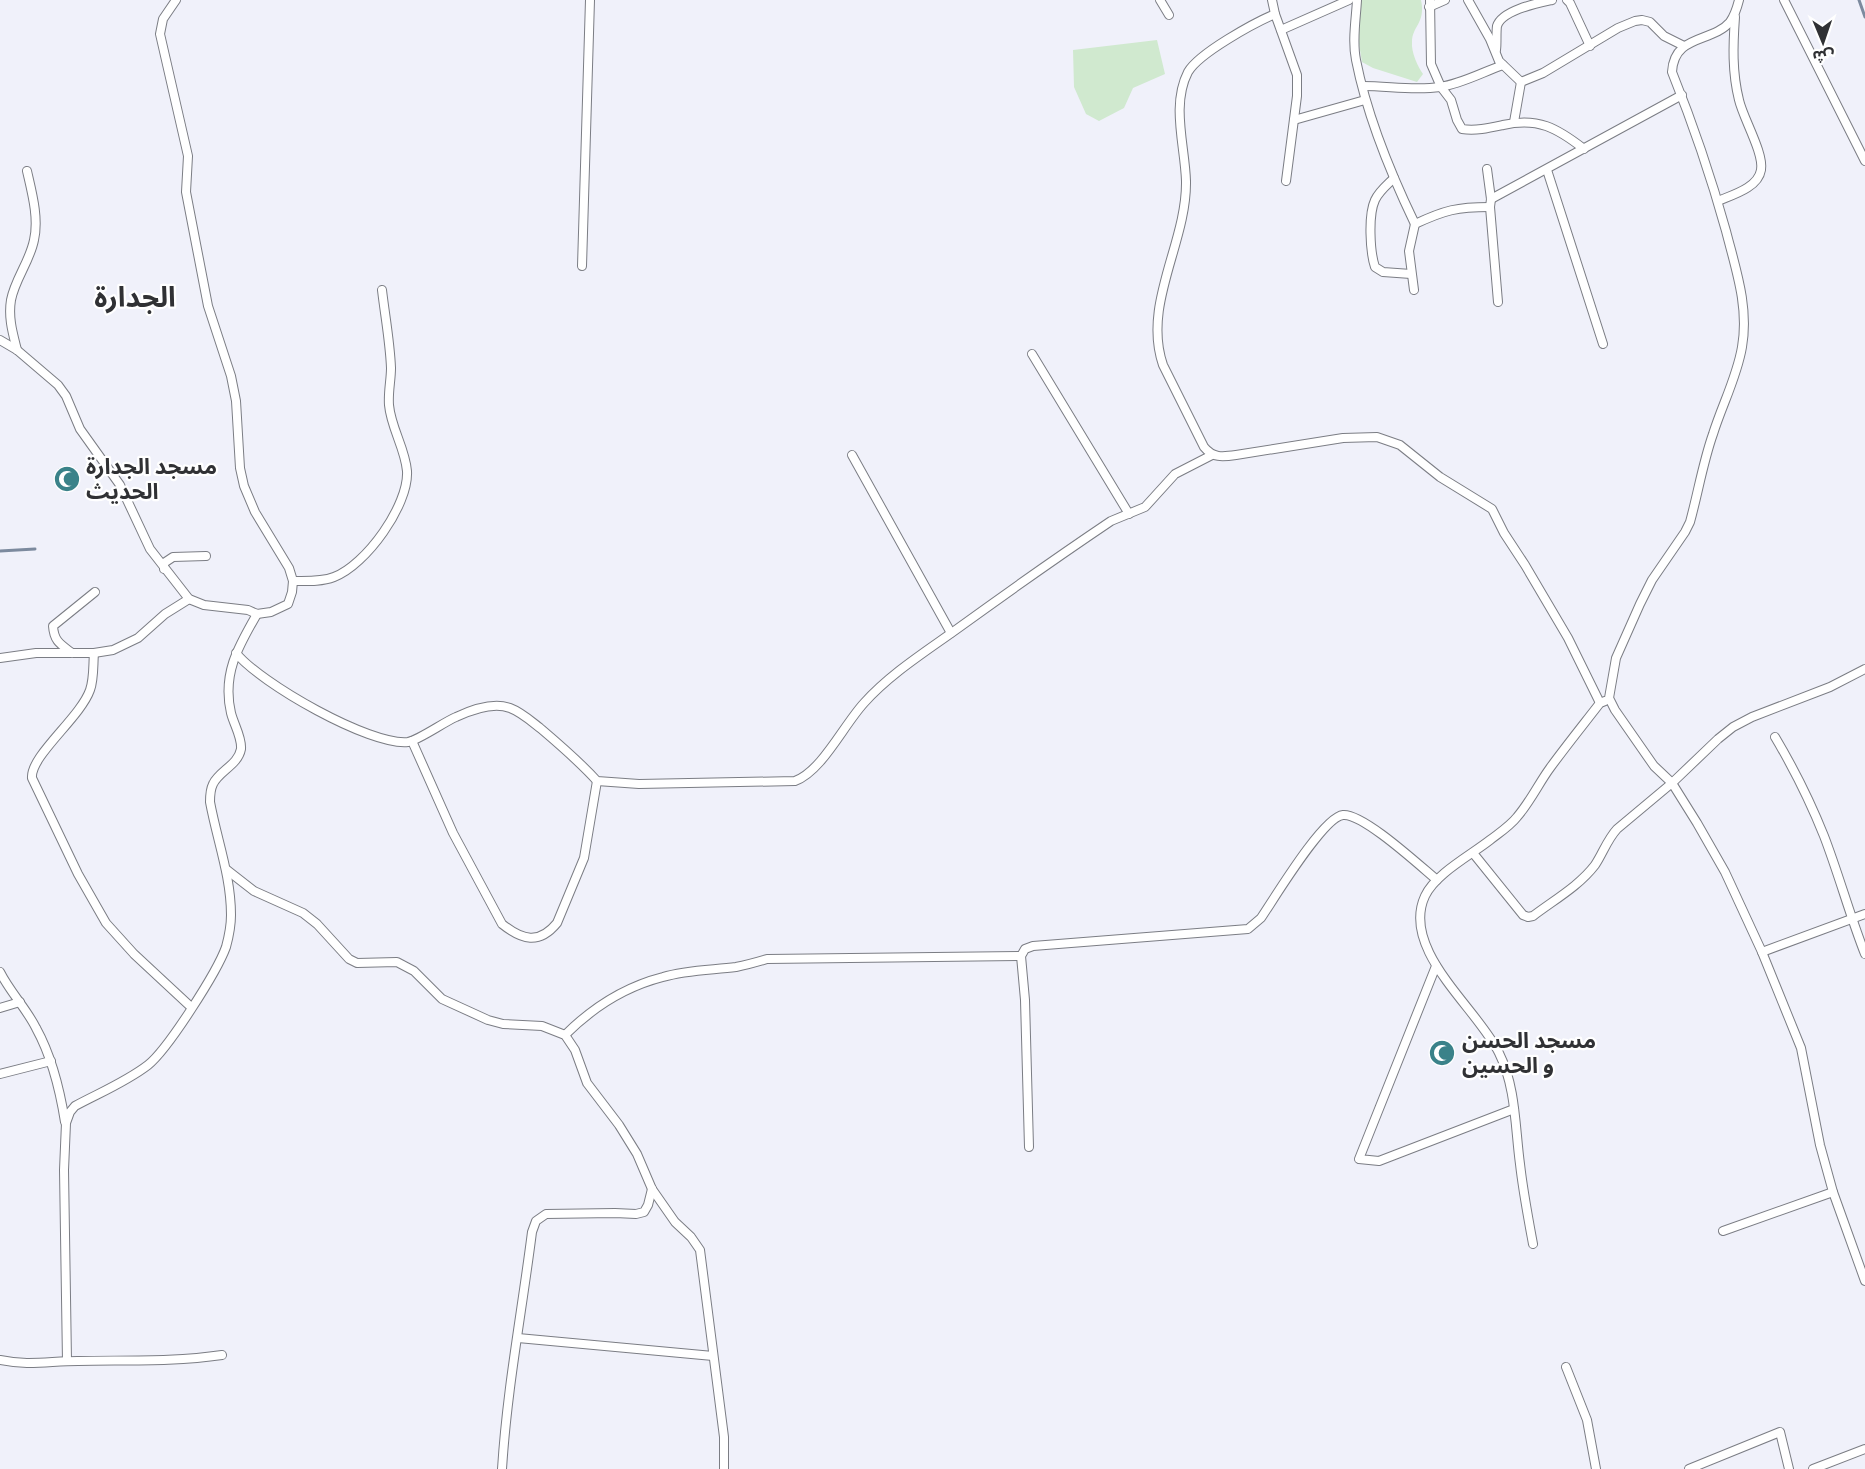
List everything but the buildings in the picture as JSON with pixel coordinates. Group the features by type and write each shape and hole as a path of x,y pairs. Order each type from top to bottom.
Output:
{"street":[{"path":"0,340 17,350 58,385 66,396 80,429 120,485 150,549 189,599 204,605 248,610 256,614 271,612 288,604 293,581 283,557 255,512 244,486 240,468 236,401 231,376 208,306 186,192 188,156 160,34 163,19 176,0"},
{"path":"582,266 590,0"},
{"path":"1160,0 1169,15"},
{"path":"1272,0 1297,75 1286,181"},
{"path":"1281,30 1349,0"},
{"path":"1357,0 1355,50 1365,100 1394,178 1415,224 1409,251 1414,290"},
{"path":"1445,0 1430,3 1431,64 1462,129 1484,129 1515,122 1535,122 1551,127 1584,150"},
{"path":"1468,0 1503,65 1521,82"},
{"path":"1496,53 1497,26 1500,21 1522,7 1552,0"},
{"path":"1567,0 1590,46"},
{"path":"1718,201 1755,182 1761,171 1761,160 1739,103 1735,85 1733,38 1739,0"},
{"path":"1784,0 1865,161"},
{"path":"1275,14 1239,32 1196,63 1184,81 1180,118 1185,191 1182,216 1157,327 1157,340 1163,365 1204,447 1212,455 1222,457 1343,438 1377,437 1400,446 1440,477 1492,508 1504,533 1568,638 1600,703"},
{"path":"1736,14 1721,30 1684,46 1674,59 1672,72 1718,201 1744,304 1742,349 1712,437 1690,522 1652,580 1640,603 1616,658 1609,698 1614,710 1654,766 1672,783 1725,872 1762,952 1801,1048 1820,1145 1833,1192 1865,1281"},
{"path":"1521,82 1543,73 1618,28 1635,21 1650,22 1664,36 1684,46"},
{"path":"1364,86 1404,89 1441,87 1503,65"},
{"path":"1515,122 1521,82"},
{"path":"1415,224 1442,211 1491,203 1682,95"},
{"path":"1294,120 1365,100"},
{"path":"1487,169 1498,302"},
{"path":"1547,170 1603,344"},
{"path":"17,350 10,321 11,300 29,258 35,233 33,196 27,171"},
{"path":"1394,178 1380,192 1372,209 1372,258 1375,267 1383,272 1411,274"},
{"path":"293,581 333,577 350,568 382,533 396,510 406,486 405,460 389,406 390,349 382,290"},
{"path":"1032,354 1129,514"},
{"path":"852,455 951,633"},
{"path":"236,653 257,674 319,712 396,742 411,741 468,711 485,707 508,707 526,717 564,747 597,781 639,784 795,781 806,777 815,769 865,702 907,666 1102,527 1150,503 1160,488 1175,474 1212,455"},
{"path":"165,569 164,563 173,557 206,556"},
{"path":"72,653 54,636 53,626 95,592"},
{"path":"0,658 36,653 94,653 123,647 138,638 165,614 189,599"},
{"path":"66,1123 75,1106 147,1066 163,1049 220,959 228,938 231,914 227,870 210,802 211,786 215,779 233,763 240,751 241,742 229,705 231,666 256,614"},
{"path":"94,653 90,691 68,726 36,761 32,770 32,778 78,874 106,923 134,954 191,1007"},
{"path":"1473,853 1523,915 1533,916 1578,882 1594,865 1610,837 1733,727 1752,717 1830,687 1865,669"},
{"path":"1533,1244 1525,1204 1514,1108 1507,1072 1499,1051 1436,966 1426,948 1421,909 1429,889 1437,880 1517,817 1552,765 1600,703 1609,698"},
{"path":"1775,736 1798,776 1825,838 1865,954"},
{"path":"411,741 453,833 502,924 515,934 528,938 540,937 550,932 562,913 584,858 597,781"},
{"path":"1029,1147 1025,1000 1021,956 1025,949 1033,946 1248,929 1261,918 1321,832 1333,819 1344,815 1363,820 1437,880"},
{"path":"227,870 255,891 303,913 317,924 349,959 357,963 397,962 414,971 442,999 488,1020 503,1024 542,1026 565,1035 576,1050 586,1083 619,1125 637,1154 652,1189 675,1222 691,1237 700,1250 705,1272 724,1437 724,1469"},
{"path":"1762,952 1865,914"},
{"path":"565,1035 604,1002 623,991 664,976 739,966 767,959 1021,956"},
{"path":"1436,966 1359,1158 1379,1161 1514,1108"},
{"path":"0,972 36,1027 51,1061 66,1123 64,1170 67,1361"},
{"path":"0,1008 20,1002"},
{"path":"0,1074 51,1061"},
{"path":"61,1101 75,1106"},
{"path":"502,1469 509,1384 518,1338 532,1232 537,1221 546,1214 636,1214 644,1212 652,1189"},
{"path":"1724,1231 1833,1192"},
{"path":"518,1338 713,1356"},
{"path":"0,1360 23,1365 67,1361 198,1359 222,1355"},
{"path":"1566,1367 1587,1420 1596,1469"},
{"path":"1689,1469 1780,1432 1789,1469"},
{"path":"1813,1469 1865,1449"}],"green space":[{"path":"1361,0 1421,0 1422,14 1412,42 1415,59 1423,74 1417,82 1373,68 1362,62 1358,38"},
{"path":"1157,40 1165,74 1133,88 1124,108 1099,121 1086,114 1074,87 1073,50"}],"waterway":[{"path":"1859,0 1865,17"},
{"path":"0,551 35,549"}],"place":[{"name":"مسجد الجدارة الحديث","path":"67,479"},
{"name":"مسجد الحسن و الحسين","path":"1442,1053"}],"district":[{"name":"الجدارة","path":"135,297"}]}
